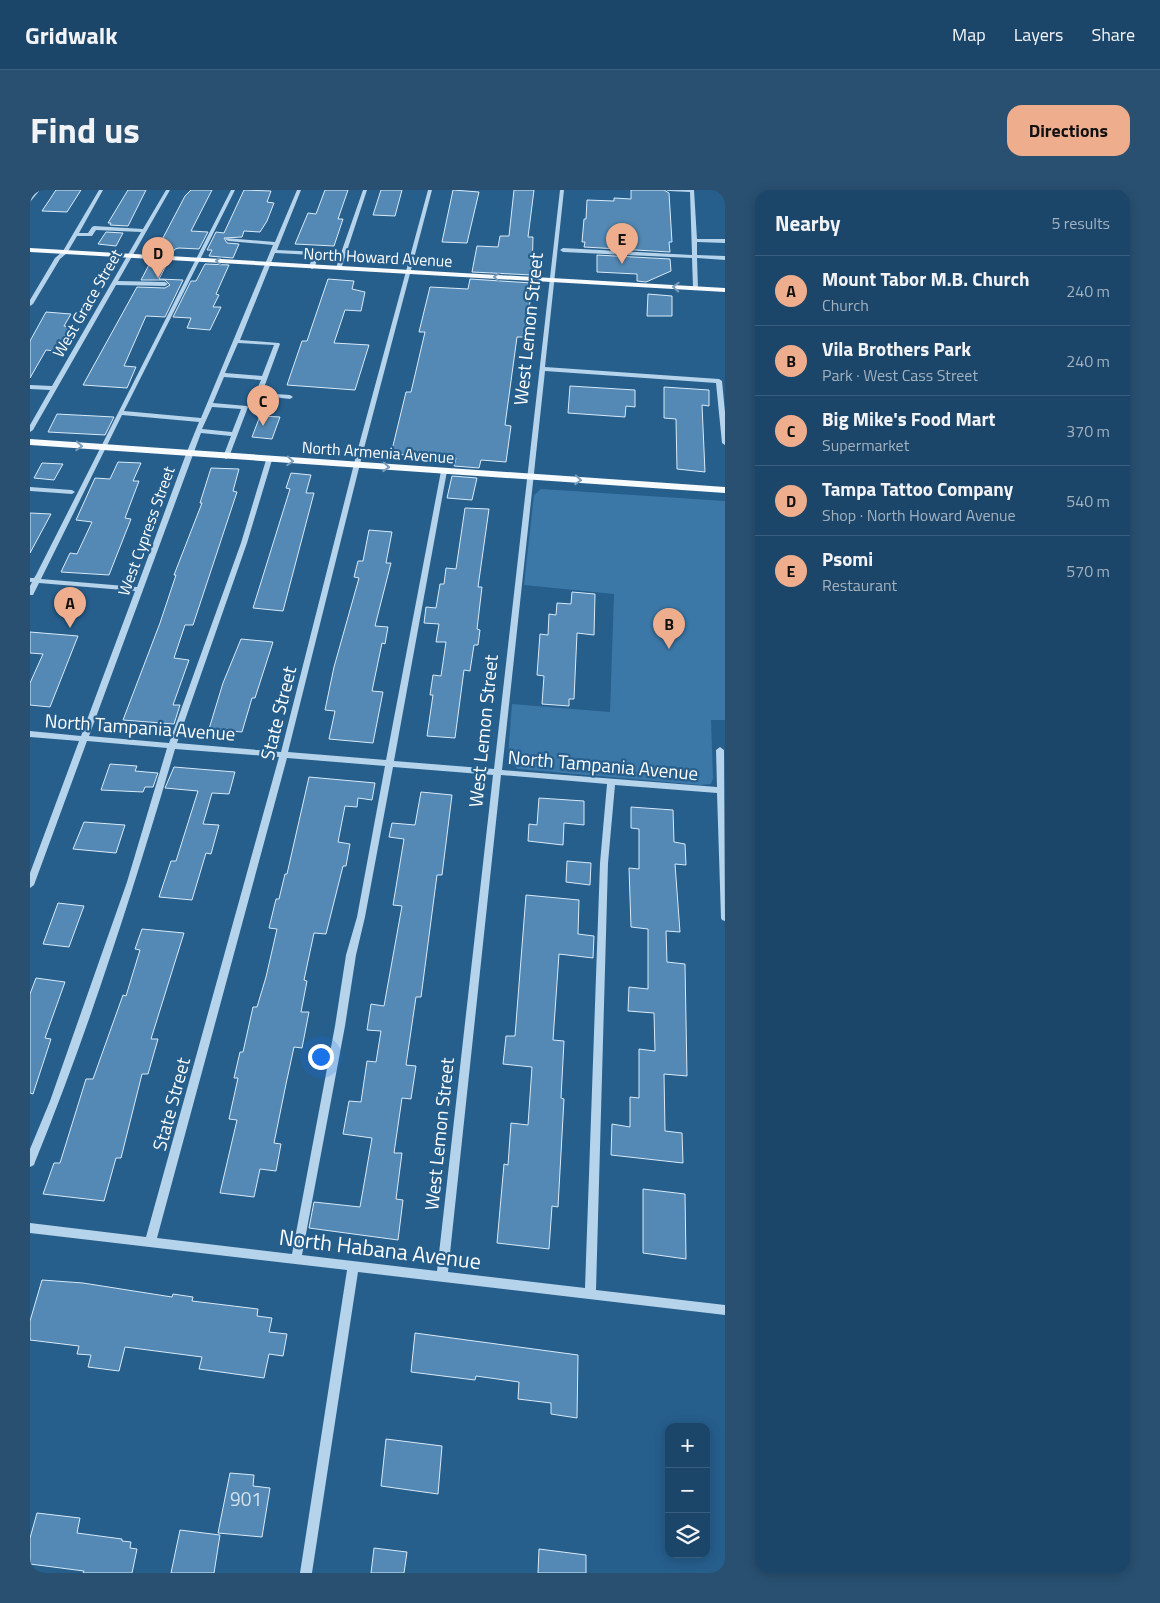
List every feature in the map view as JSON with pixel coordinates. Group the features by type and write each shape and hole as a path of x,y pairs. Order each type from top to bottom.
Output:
{"main road":[{"name":"North Howard Avenue","path":"30,250 725,290"},
{"name":"North Armenia Avenue","path":"30,442 725,490"}],"street":[{"path":"30,201 38,190"},
{"path":"30,304 58,258 65,252 101,190"},
{"name":"West Grace Street","path":"30,430 168,190"},
{"path":"30,593 33,580 46,565 103,448 200,260 233,190"},
{"name":"West Cypress Street","path":"30,885 82,739 189,454 299,190"},
{"path":"339,268 365,190"},
{"name":"State Street","path":"150,1243 284,754 356,465 430,190"},
{"name":"West Lemon Street","path":"442,1277 562,190"},
{"path":"668,190 692,191 696,288"},
{"path":"75,234 90,235 94,228 144,230"},
{"path":"228,239 276,244"},
{"path":"694,240 725,241"},
{"path":"563,250 725,258"},
{"path":"274,251 343,255"},
{"path":"312,267 316,253"},
{"path":"115,283 165,284"},
{"path":"236,341 277,344 258,394 290,396"},
{"path":"543,370 719,381 725,443"},
{"path":"222,375 264,378"},
{"path":"30,387 54,388"},
{"path":"210,404 245,407 226,457"},
{"path":"121,413 203,420"},
{"path":"198,431 235,434"},
{"path":"30,1162 55,1100 131,882 172,746 244,543 270,460"},
{"path":"296,1259 340,1026 351,955 362,917 388,763 444,471"},
{"path":"30,489 72,492"},
{"path":"33,580 139,588"},
{"name":"North Tampania Avenue","path":"30,734 722,791"},
{"path":"720,750 725,918"},
{"path":"590,1294 604,863 611,782"},
{"name":"North Habana Avenue","path":"30,1228 725,1310"},
{"path":"306,1573 353,1266"}],"shaded area":[{"path":"541,489 725,501 725,720 711,720 713,778 711,784 701,785 518,769 510,763 508,756 512,704 610,712 614,594 524,585 534,495"}],"building":[{"path":"56,190 81,190 67,212 42,211"},
{"path":"128,190 146,190 128,226 110,225 111,223 108,223"},
{"path":"191,190 212,190 191,231 208,232 199,249 179,248 175,249 172,254 155,253 185,196"},
{"path":"244,190 271,191 267,202 274,203 267,221 260,232 244,231 242,237 224,238 227,243 239,244 233,258 209,256 212,250 207,250 216,232 224,233"},
{"path":"325,190 348,190 338,219 343,219 334,246 295,244 308,213 316,214"},
{"path":"381,190 402,190 395,216 373,215"},
{"path":"453,190 479,192 467,243 442,242"},
{"path":"514,190 534,190 528,237 533,237 532,275 472,272 477,246 498,247 500,236 509,236"},
{"path":"631,190 664,190 669,193 672,242 669,242 670,252 584,247 585,242 582,242 587,200 614,201 614,198 631,199"},
{"path":"106,232 123,233 116,246 98,244"},
{"path":"597,255 670,259 671,271 646,282 637,281 637,274 597,272"},
{"path":"151,261 168,262 159,279 183,280 165,317 146,316 124,366 136,367 127,388 83,385 137,287 165,288 170,285 165,280 141,280"},
{"path":"205,264 229,265 216,294 219,295 213,307 221,307 210,330 187,328 191,318 173,317 191,281 196,281"},
{"path":"328,279 354,281 352,289 365,292 361,311 345,310 334,343 369,345 355,390 287,385 302,341 307,341"},
{"path":"470,279 532,283 526,337 517,337 505,425 511,426 506,462 481,460 479,468 454,466 456,458 391,454 406,392 411,392 425,332 419,332 430,287 468,289"},
{"path":"648,294 672,296 672,316 647,316"},
{"path":"46,312 71,314 64,326 70,327 56,351 46,350 30,378 30,341"},
{"path":"570,386 635,390 635,407 626,406 625,417 568,413"},
{"path":"664,387 709,390 709,406 702,405 705,472 677,469 676,419 664,418"},
{"path":"57,414 114,417 105,435 48,432"},
{"path":"260,416 280,417 272,439 252,437"},
{"path":"118,462 141,463 133,481 139,481 125,518 131,519 109,575 61,572 70,553 77,554 92,522 76,520 95,478 110,479"},
{"path":"42,463 63,464 54,480 34,478"},
{"path":"211,468 239,469 233,491 237,492 193,625 185,625 174,658 189,660 173,705 180,705 174,724 123,720 160,623 176,575 174,575 202,503 200,503"},
{"path":"291,473 311,475 306,493 314,493 283,611 253,608 290,489 286,488"},
{"path":"452,476 477,478 472,500 447,498"},
{"path":"465,508 489,509 478,587 482,587 477,629 480,630 478,645 474,645 470,671 464,670 455,738 427,736 433,695 430,695 433,675 441,676 446,642 436,642 439,624 424,623 426,607 436,608 440,584 444,584 446,568 456,569"},
{"path":"30,513 51,514 30,553"},
{"path":"369,530 392,532 386,563 391,563 375,626 388,627 385,644 382,643 372,691 383,692 373,743 329,739 335,711 325,710 334,667 359,578 354,577 358,561 363,561"},
{"path":"572,592 595,594 594,635 577,633 574,699 569,699 569,706 542,704 544,676 537,675 540,634 548,635 549,614 556,615 557,603 571,604"},
{"path":"30,632 78,636 50,707 30,705 30,683 43,654 30,653"},
{"path":"241,639 273,642 255,698 252,698 242,732 209,729 223,683"},
{"path":"110,764 137,766 135,771 158,773 153,787 145,787 143,792 101,790"},
{"path":"174,767 235,772 229,794 212,793 203,824 219,825 211,854 206,853 192,900 159,897 171,861 176,861 198,791 165,788"},
{"path":"309,777 375,783 372,800 358,798 357,807 345,806 338,842 350,844 346,866 343,866 326,934 314,933 304,980 307,981 301,1012 309,1012 302,1048 294,1047 286,1084 274,1143 281,1144 276,1171 260,1169 254,1197 220,1193 237,1120 229,1119 238,1078 234,1078 240,1052 243,1052 253,1007 257,1007 266,977 277,929 269,928 276,899 279,899 285,874 287,874"},
{"path":"421,792 452,795 442,875 437,875 421,997 416,997 406,1065 416,1066 411,1099 402,1098 394,1153 402,1153 396,1199 403,1200 398,1240 309,1228 314,1202 360,1207 372,1138 343,1134 349,1101 361,1102 367,1061 376,1062 381,1031 367,1030 371,1004 384,1006 402,906 393,905 404,839 389,837 392,823 415,825"},
{"path":"539,798 584,801 584,825 564,823 563,845 528,841 529,824 537,825"},
{"path":"631,807 673,810 674,842 685,844 686,865 675,864 680,932 666,931 667,962 685,964 687,1076 664,1074 665,1131 682,1133 683,1163 611,1155 612,1124 630,1127 630,1097 639,1098 639,1049 655,1051 654,1013 628,1011 629,987 648,989 648,929 631,927 629,868 639,869 639,829 631,828"},
{"path":"84,822 125,825 116,853 73,849"},
{"path":"567,861 591,863 590,885 566,882"},
{"path":"526,895 579,900 578,934 594,936 593,958 559,954 553,1040 564,1041 561,1098 564,1099 558,1207 552,1206 549,1249 497,1243 504,1164 508,1165 511,1123 528,1125 532,1067 503,1064 506,1036 515,1036"},
{"path":"58,903 84,906 69,947 43,944"},
{"path":"142,929 184,933 151,1039 158,1039 148,1074 142,1074 121,1158 116,1158 104,1201 43,1194 54,1163 60,1163 86,1079 93,1079 123,995 126,996 140,950 135,949"},
{"path":"36,978 65,982 45,1038 51,1039 33,1094 30,1093 30,994"},
{"path":"643,1189 685,1194 686,1259 643,1253"},
{"path":"42,1280 83,1283 172,1297 173,1294 193,1297 192,1301 258,1309 257,1316 272,1318 269,1332 287,1334 283,1356 269,1354 264,1378 199,1369 202,1357 125,1347 119,1371 88,1367 91,1355 77,1354 79,1346 30,1340 30,1321"},
{"path":"415,1333 578,1355 577,1418 551,1414 551,1403 518,1399 519,1382 476,1376 475,1380 411,1372"},
{"path":"386,1439 442,1446 438,1494 381,1486"},
{"path":"230,1473 254,1475 253,1486 270,1488 262,1537 218,1533"},
{"path":"37,1513 80,1518 77,1533 131,1542 130,1548 137,1549 132,1573 83,1573 84,1571 30,1564 30,1538"},
{"path":"180,1530 220,1535 214,1573 171,1573"},
{"path":"374,1548 407,1552 404,1573 371,1573"},
{"path":"539,1549 586,1555 586,1573 538,1573"}],"place":[{"name":"Psomi","path":"622,264"},
{"name":"Tampa Tattoo Company","path":"158,278"},
{"name":"Big Mike's Food Mart","path":"263,426"},
{"name":"Mount Tabor M.B. Church","path":"70,628"},
{"name":"Vila Brothers Park","path":"669,649"}]}
